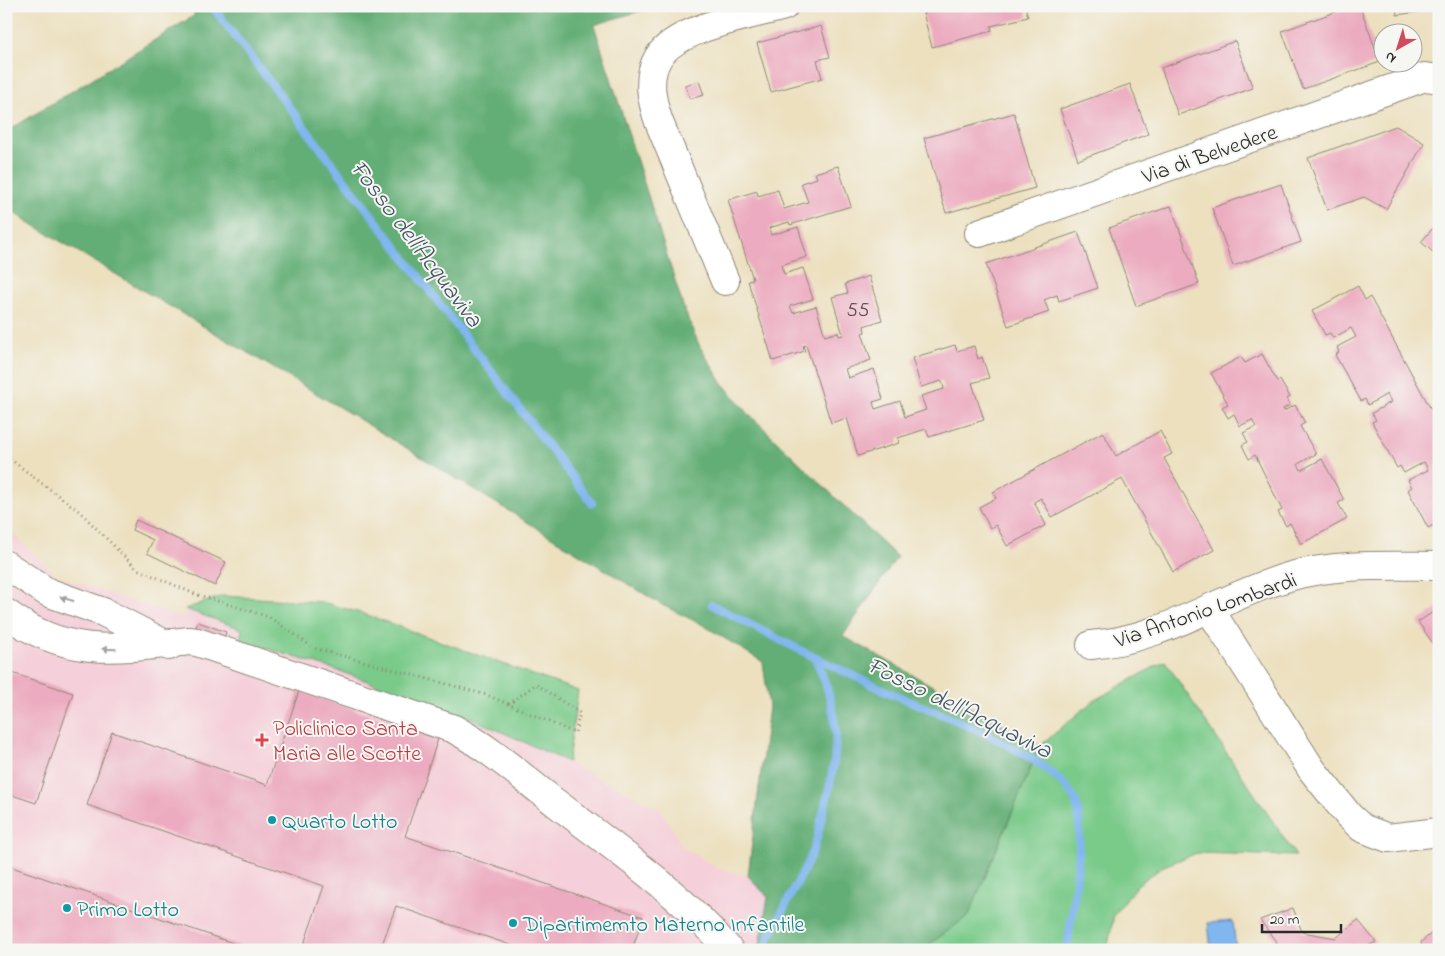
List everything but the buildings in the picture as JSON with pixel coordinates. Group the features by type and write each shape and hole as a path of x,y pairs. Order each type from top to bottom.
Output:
{"street":[{"path":"725,282 659,122 652,96 654,68 664,50 685,36 784,6"},
{"name":"Via di Belvedere","path":"979,233 1425,77 1439,79"},
{"path":"6,565 47,592 103,612 162,644 249,671 460,744 497,770 652,891 717,950"},
{"name":"Via Antonio Lombardi","path":"1092,645 1118,642 1149,634 1210,610 1265,585 1290,577 1351,568 1439,566"},
{"path":"1210,610 1312,770 1349,816 1362,828 1388,838 1439,832"},
{"path":"6,613 34,630 74,644 108,649 189,641 197,642 454,729 488,751 666,886 710,928 729,950"}],"path":[{"path":"6,456 80,512 137,569 195,594 269,617 314,648 478,692 575,733 580,714 536,684 509,704"}],"shaded area":[{"name":"Policlinico Santa Maria alle Scotte","path":"6,528 57,576 182,618 185,609 242,629 240,640 336,670 469,717 567,762 661,810 683,847 717,868 748,876 768,897 759,950 6,950"}],"green space":[{"path":"190,6 657,6 594,25 684,309 700,347 723,384 749,414 897,557 843,636 1040,746 969,915 922,950 759,950 768,897 748,876 769,707 763,662 703,625 664,606 359,419 6,207 6,132 195,15"},
{"path":"223,596 322,602 364,614 578,691 568,762 469,717 336,670 240,640 242,629 185,609"},
{"path":"1165,661 1296,856 1197,853 1164,866 1137,885 1114,915 1107,950 922,950 969,915 1040,746 1093,701"}],"water":[{"path":"1233,921 1236,950 1211,950 1208,923"}],"waterway":[{"name":"Fosso dell'Acquaviva","path":"212,6 592,503"},
{"name":"Fosso dell'Acquaviva","path":"712,605 851,675 994,738 1044,767 1063,783 1075,800 1079,830 1077,873 1067,950"},
{"path":"764,950 813,850 833,768 836,733 834,716 824,679 815,658"}],"place":[{"name":"Policlinico Santa Maria alle Scotte","path":"262,740"},
{"name":"Quarto Lotto","path":"272,820"},
{"name":"Primo Lotto","path":"67,908"},
{"name":"Dipartimemto Materno Infantile","path":"513,923"}]}
